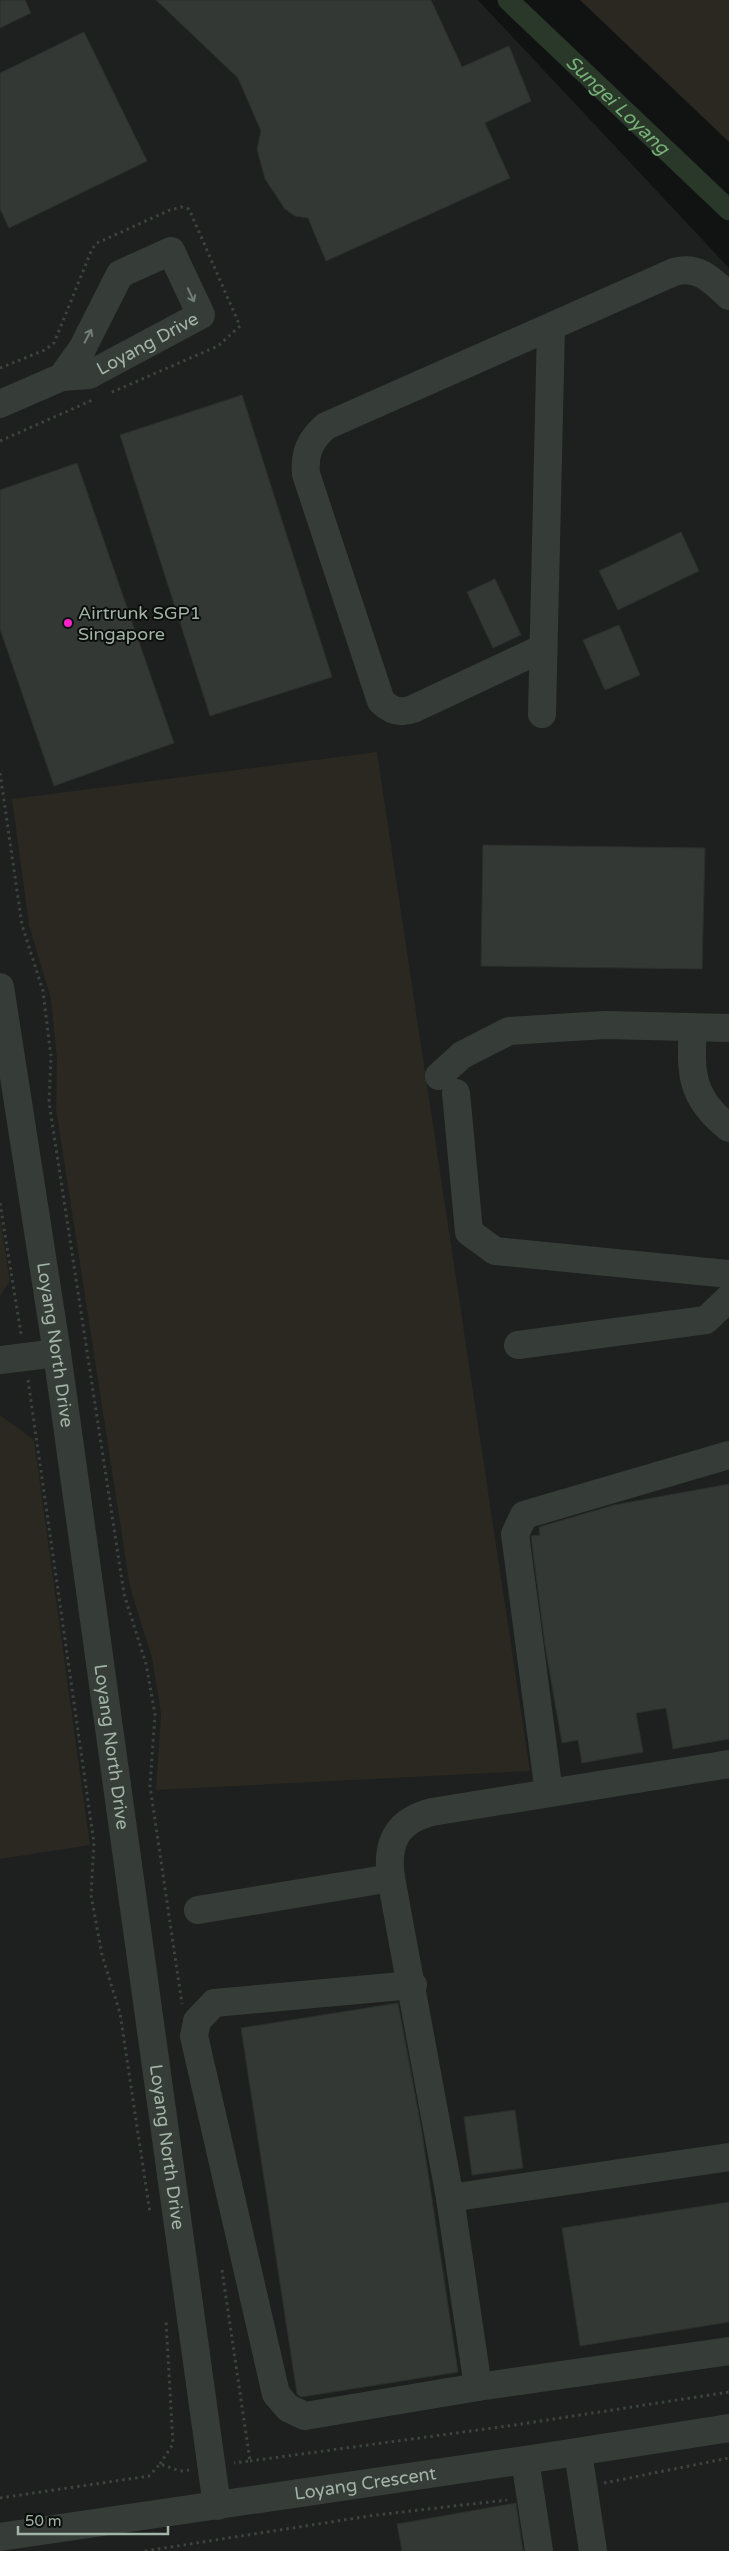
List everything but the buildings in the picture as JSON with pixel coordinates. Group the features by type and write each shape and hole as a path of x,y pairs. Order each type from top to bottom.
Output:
{"street":[{"name":"Loyang Drive","path":"0,404 62,376 89,375 201,315 170,251 120,274 82,349 62,376"},
{"path":"543,648 406,712 399,712 386,706 381,701 306,474 305,460 308,447 316,435 326,426 683,269 702,273 729,296"},
{"path":"542,714 551,328"},
{"name":"Loyang North Drive","path":"0,987 57,1353 216,2506"},
{"path":"729,1028 605,1025 509,1032 462,1056 448,1084 469,1232 494,1251 729,1274"},
{"path":"693,1028 690,1066 698,1092 713,1115 729,1128"},
{"path":"518,1345 706,1320 729,1298"},
{"path":"12,1359 57,1353"},
{"path":"549,1793 515,1534 524,1515 729,1456"},
{"path":"478,2387 450,2198 413,1985 391,1878 388,1859 391,1845 407,1822 419,1815 729,1764"},
{"path":"198,1910 391,1878"},
{"path":"413,1985 214,2003 198,2021 194,2036 276,2394 288,2408 305,2416 478,2387 729,2351"},
{"path":"450,2198 729,2157"},
{"name":"Loyang Crescent","path":"0,2537 729,2428"},
{"path":"578,2452 593,2551"},
{"path":"525,2460 539,2551"}],"path":[{"path":"0,368 16,362"},
{"path":"0,1203 12,1359 94,1843 92,1895 102,1955 120,2013 151,2216"},
{"path":"160,2464 173,2444 165,2313"},
{"path":"250,2461 515,2425 729,2392"},
{"path":"583,2487 729,2458"},
{"path":"145,2551 376,2516 530,2497"}],"shaded area":[{"path":"0,0 478,0 729,268 729,2551 0,2551"},
{"path":"580,0 729,0 729,142"},
{"path":"377,752 530,1771 156,1790 161,1714 152,1658 130,1587 56,1109 57,1059 51,999 29,925 12,799"},
{"path":"0,1218 10,1281 0,1296"},
{"path":"0,1415 34,1440 90,1845 0,1859"}],"waterway":[{"name":"Sungei Loyang","path":"508,0 729,210"}],"place":[{"name":"Airtrunk SGP1 Singapore","path":"68,623"}]}
